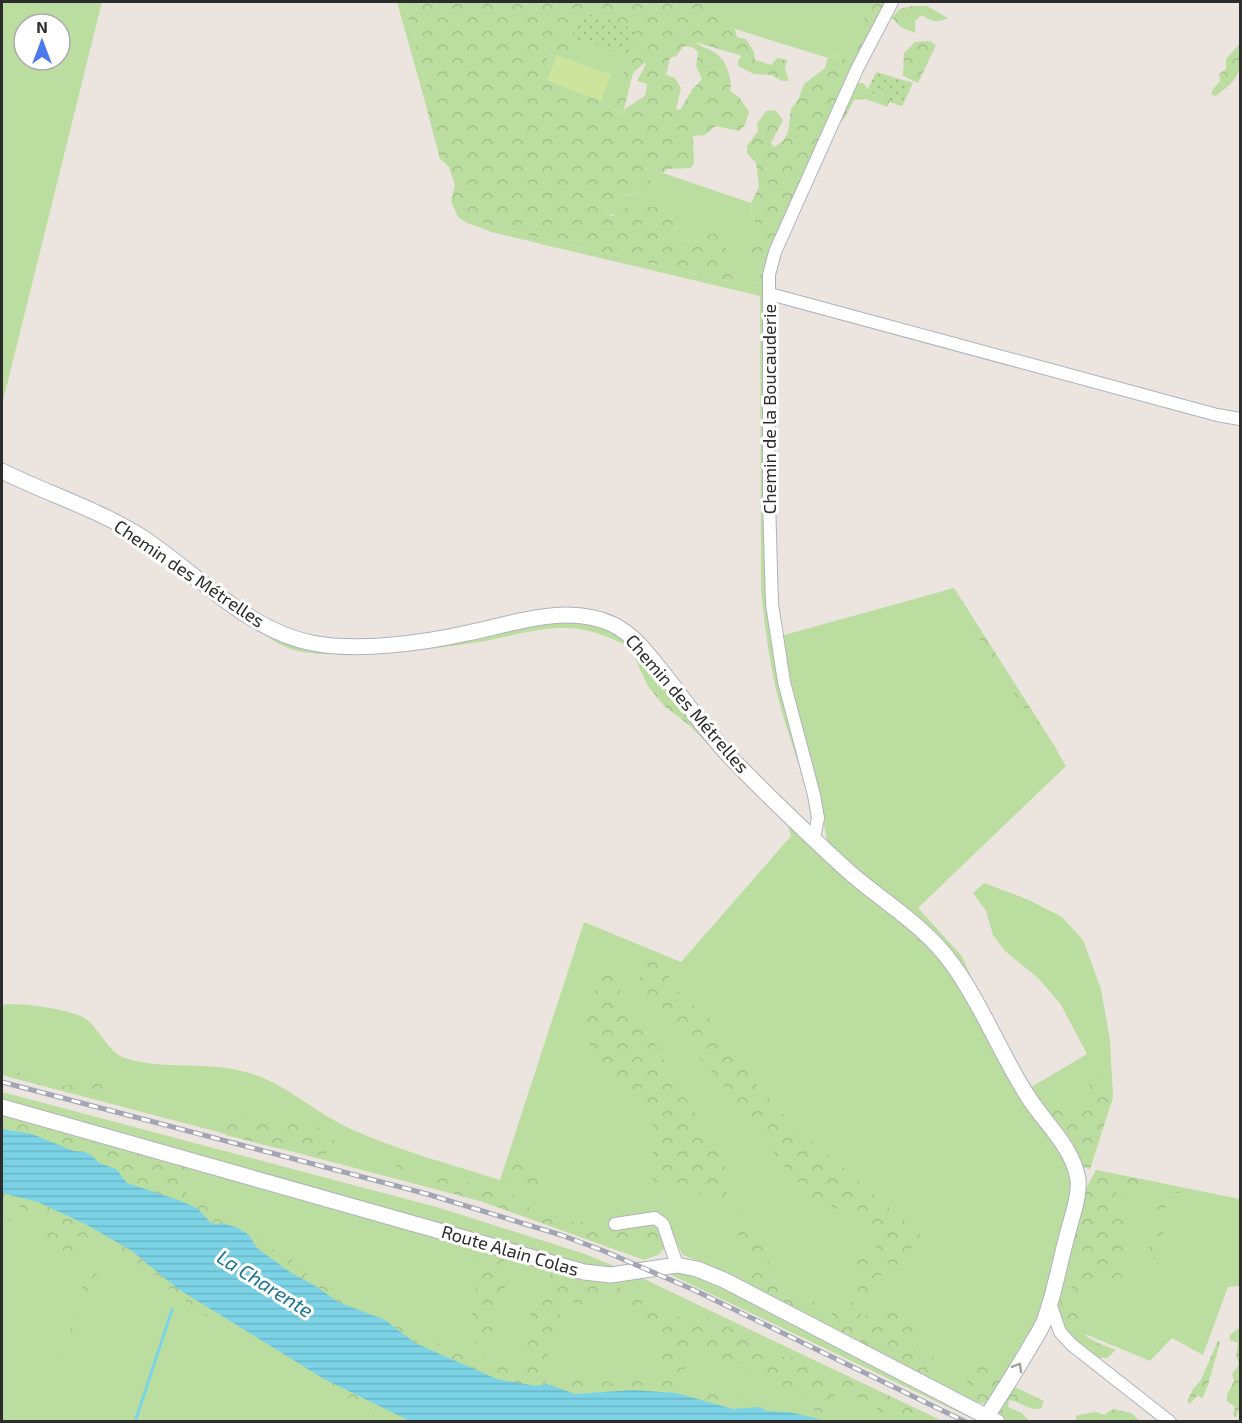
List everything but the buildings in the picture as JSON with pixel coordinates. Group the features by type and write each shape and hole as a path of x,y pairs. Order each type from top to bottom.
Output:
{"street":[{"name":"Chemin de la Boucauderie","path":"814,838 818,818 814,795 784,682 772,604 769,501 769,275 775,252 856,69 892,2"},
{"path":"770,294 1217,415 1240,419"},
{"name":"Chemin des Métrelles","path":"2,471 27,484 61,496 138,535 256,621 284,635 311,643 372,646 423,641 550,616 572,614 596,618 618,627 632,638 650,656 706,729 734,761 851,873 915,924 952,963 1007,1063 1073,1159 1079,1185 1050,1304 1044,1322 992,1419"},
{"name":"Route Alain Colas","path":"2,1107 584,1272 611,1275 677,1265 697,1269 724,1280 992,1419"},
{"path":"615,1224 655,1218 663,1224 677,1265"},
{"path":"1050,1304 1060,1332 1072,1345 1170,1422"}],"green space":[{"path":"2,2 102,2 2,405"},
{"path":"397,2 404,2 427,91 425,102"},
{"path":"404,2 703,2 702,14 712,9 735,29 737,37 746,39 754,52 755,60 771,65 777,58 787,60 785,69 789,81 782,81 771,75 754,74 738,66 738,60 742,56 695,42 717,54 723,61 730,76 730,91 739,97 749,112 745,125 739,131 716,126 705,135 693,136 694,163 691,168 667,169 663,173 652,176 649,184 643,189 614,200 605,214 614,216 619,209 638,206 663,208 676,219 678,241 697,243 707,235 716,233 725,243 726,251 735,258 735,265 729,273 752,282 765,270 762,285 757,288 482,223 467,223 458,217 451,201 455,185 449,167 440,159 425,102 427,91","holes":["571,38 632,45 616,104 621,106 626,101 632,74 644,63 646,64 637,81 647,84 645,96 626,108 622,114 601,101 547,80 541,75 548,56 573,54","684,46 692,47 698,52 696,66 702,79 680,110 676,109 681,88 675,78 666,75 670,58 676,56"]},
{"path":"703,2 890,2 853,71 840,55 828,58 735,29 712,9 701,14"},
{"path":"875,2 884,2 876,17 877,25 869,42 856,55 851,53 852,39"},
{"path":"927,6 948,18 934,21 922,15 915,21 915,33 902,28 892,18 899,9"},
{"path":"585,13 625,24 638,37 632,45 629,57 612,49 571,38"},
{"path":"571,38 641,40 623,114 601,101 547,80 540,74 548,56 557,55"},
{"path":"930,41 936,45 918,83 903,76 904,53 915,42"},
{"path":"1240,43 1238,74 1216,96 1211,94 1220,81 1219,74 1226,69 1226,59"},
{"path":"557,55 611,75 601,101 547,80"},
{"path":"840,55 853,66 854,83 863,83 868,89 884,85 890,99 888,107 865,99 854,100 845,117 831,135 766,266 761,268 751,265 751,233 758,230 750,209 759,187 756,163 747,153 747,146 758,131 757,124 766,111 775,110 783,120 771,143 774,147 783,141 788,132 791,109 799,98 804,84 825,68 828,58"},
{"path":"876,72 913,83 902,106 889,102 890,99 887,97 884,86 875,95 868,89"},
{"path":"663,173 751,203 750,210 758,230 751,265 766,266 765,270 752,282 729,273 707,235 697,243 678,241 676,220 605,214 614,200 641,190 651,176"},
{"path":"467,223 482,223 757,288 762,285 767,589 771,639 782,698 803,765 812,811 777,694 762,601 760,296 495,233"},
{"path":"954,588 1066,766 918,908 962,956 981,999 835,852 827,840 777,637"},
{"path":"954,588 1059,753 1044,740 951,595 943,591"},
{"path":"569,619 609,628 634,648 586,630 567,628 425,649 340,654 313,653 296,651 282,645 246,621 313,649"},
{"path":"630,648 633,648 678,702 693,726 664,706 648,686"},
{"path":"678,702 930,945 955,976 995,1054 1037,1118 1060,1145 1073,1176 1072,1192 1046,1303 1023,1351 990,1405 973,1401 708,1265 683,1255 674,1239 658,1255 644,1260 480,1201 2,1075 2,1005 57,1009 86,1019 115,1052 128,1059 246,1072 275,1084 358,1132 411,1152 500,1180 584,922 681,962 791,836 788,826 689,725 693,725"},
{"path":"984,883 1029,900 1062,917 1083,940 1101,989 1110,1040 1113,1097 1090,1169 1083,1167 1028,1089 1087,1054 1060,1003 1038,978 1005,951 993,935 986,911 973,893"},
{"path":"850,884 874,897 934,949 925,959 915,942 899,926 879,920 871,905"},
{"path":"649,951 662,958 670,979 685,1001 706,1013 756,1085 792,1123 921,1235 901,1263 882,1274 862,1308 861,1315 874,1316 896,1298 901,1316 899,1328 917,1322 925,1329 914,1342 932,1355 941,1370 933,1381 835,1330 831,1324 832,1313 836,1307 847,1309 858,1290 854,1283 857,1267 854,1255 871,1255 880,1240 868,1220 851,1208 835,1209 816,1196 816,1211 812,1215 803,1187 784,1166 715,1075 657,1011 638,986 644,958"},
{"path":"621,969 620,992 650,1035 725,1163 723,1188 758,1238 777,1282 804,1295 820,1306 824,1321 816,1321 748,1285 740,1273 750,1263 729,1213 717,1193 703,1195 689,1187 675,1194 652,1179 647,1164 658,1143 653,1126 586,1041 585,1023 597,980 608,970"},
{"path":"1085,1055 1113,1097 1090,1169 1083,1167 1028,1089 1032,1087 1044,1103 1081,1105 1091,1095 1091,1087 1081,1076 1090,1069"},
{"path":"2,1067 62,1086 122,1079 107,1099 93,1099 2,1075"},
{"path":"2,1092 440,1208 585,1254 619,1268 591,1269 2,1099"},
{"path":"2,1111 71,1131 88,1140 93,1136 187,1167 178,1188 200,1204 215,1210 223,1223 214,1223 188,1204 129,1184 112,1167 97,1160 89,1147 85,1152 74,1151 32,1134 2,1129"},
{"path":"296,1112 340,1145 322,1156 276,1148 226,1135 216,1120 237,1113 271,1125"},
{"path":"2,1116 586,1279 640,1277 942,1421 2,1421"},
{"path":"510,1156 515,1156 538,1173 538,1186 506,1181 505,1172"},
{"path":"397,1164 467,1182 492,1192 508,1192 536,1212 575,1223 593,1222 598,1228 655,1218 665,1245 629,1237 604,1242 594,1241 480,1201 439,1190 395,1170"},
{"path":"1096,1170 1240,1199 1240,1286 1228,1287 1203,1355 1172,1338 1150,1361 1085,1334 1076,1342 1055,1300 1086,1189"},
{"path":"1096,1170 1175,1186 1181,1190 1180,1193 1112,1190 1126,1199 1129,1205 1128,1208 1108,1214 1113,1220 1119,1218 1127,1223 1120,1274 1124,1278 1144,1282 1144,1285 1098,1278 1084,1287 1080,1314 1082,1328 1089,1338 1116,1350 1107,1358 1097,1358 1063,1329 1055,1306 1064,1297 1075,1294 1072,1289 1072,1280 1085,1258 1072,1239 1086,1189"},
{"path":"2,1193 38,1202 87,1225 132,1251 178,1289 237,1325 234,1327 216,1323 169,1289 154,1275 144,1273 96,1239 77,1236 58,1223 3,1200"},
{"path":"1163,1195 1168,1200 1163,1215 1163,1235 1157,1237 1156,1252 1159,1268 1155,1267 1149,1248 1149,1238 1156,1221 1147,1210 1150,1199"},
{"path":"2,1211 65,1238 91,1253 84,1256 70,1254 37,1232 2,1217"},
{"path":"261,1237 263,1245 288,1256 318,1284 371,1309 373,1316 338,1302 290,1272 257,1248 251,1239"},
{"path":"481,1249 501,1255 504,1259 506,1280 504,1297 497,1306 491,1338 479,1346 472,1338 470,1326 475,1298 477,1257"},
{"path":"95,1264 97,1274 80,1311 62,1362 88,1265"},
{"path":"557,1270 580,1276 600,1288 611,1284 622,1290 600,1297 594,1305 576,1304 569,1300 560,1309 560,1324 546,1361 547,1384 536,1386 497,1379 415,1343 385,1320 390,1317 394,1324 399,1323 410,1332 421,1333 441,1345 520,1370 530,1315 551,1274"},
{"path":"665,1272 688,1273 721,1285 987,1421 977,1421"},
{"path":"637,1289 688,1323 697,1314 715,1319 777,1357 797,1357 810,1361 822,1374 835,1395 827,1411 815,1414 810,1398 717,1357 687,1348 684,1377 676,1393 633,1390 575,1394 551,1385 560,1381 603,1380 618,1385 637,1381 654,1384 661,1353 660,1336 654,1321 636,1321 625,1309 627,1294"},
{"path":"1240,1329 1240,1408 1236,1418 1233,1415 1235,1407 1227,1401 1227,1395 1234,1381 1232,1374 1239,1364 1236,1356 1238,1343 1230,1340 1230,1335"},
{"path":"1218,1340 1220,1343 1202,1399 1198,1395 1190,1404 1187,1402 1193,1389 1201,1380"},
{"path":"989,1362 1006,1370 1005,1381 990,1405 965,1397 966,1383 976,1365"},
{"path":"841,1373 942,1421 877,1421 877,1407 863,1401 835,1381 835,1374"},
{"path":"324,1379 410,1421 387,1421 360,1402 327,1392 322,1383"},
{"path":"1009,1384 1044,1401 1041,1409 1036,1409 1009,1400 1008,1407 1022,1413 1029,1421 1007,1421 998,1416 997,1407"},
{"path":"701,1388 732,1394 741,1402 743,1408 733,1409 688,1396"},
{"path":"1113,1409 1131,1413 1140,1421 1076,1421 1078,1415 1096,1412 1104,1415"}],"water":[{"name":"La Charente","path":"2,1129 32,1134 74,1151 85,1152 99,1163 116,1169 127,1183 197,1208 210,1222 238,1228 249,1235 257,1248 338,1302 385,1320 415,1343 497,1379 536,1386 547,1384 575,1394 633,1390 676,1393 733,1409 760,1407 766,1411 789,1412 827,1421 410,1421 324,1379 178,1289 132,1251 87,1225 38,1202 2,1193"}],"waterway":[{"path":"135,1422 172,1310"}],"railway":[{"path":"2,1082 427,1194 561,1235 694,1290 966,1422"}]}
